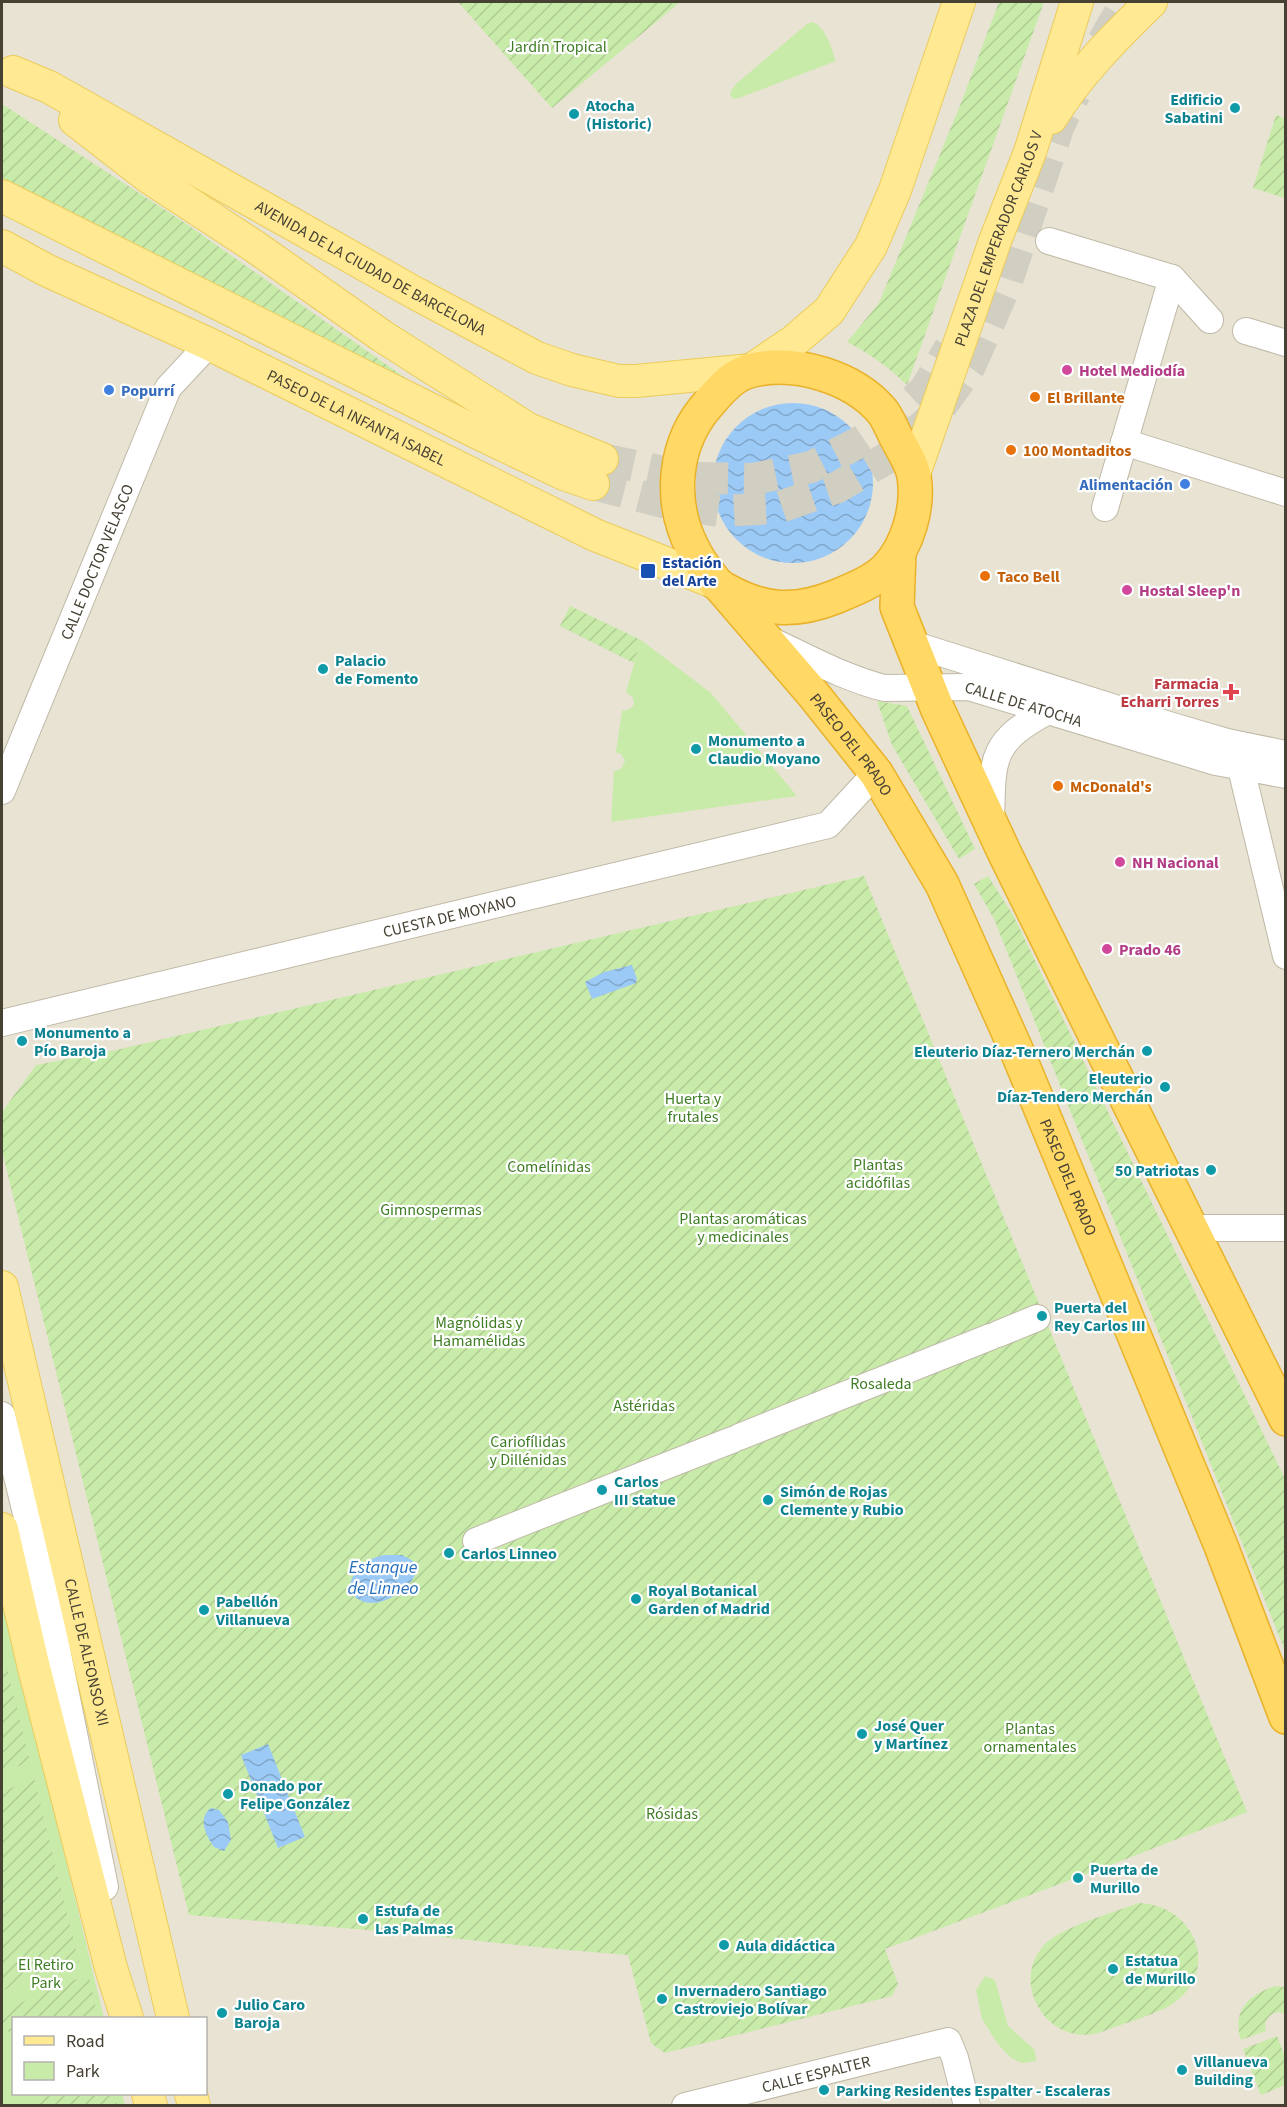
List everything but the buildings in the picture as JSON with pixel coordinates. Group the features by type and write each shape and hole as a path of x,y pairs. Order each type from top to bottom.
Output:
{"highway":[{"name":"PLAZA DEL EMPERADOR CARLOS V","path":"795,368 840,380 862,393 883,412 914,474 915,499 910,525 900,552 885,570 874,578 823,602 802,607 783,609 760,605 739,597 718,585 698,558 686,535 678,502 678,466 683,445 701,412 724,384 751,370 795,368"},
{"path":"900,552 897,607 930,688 991,825 1286,1419"},
{"name":"PASEO DEL PRADO","path":"718,585 819,701 876,772 942,884 1019,1056 1221,1546 1286,1717"}],"main road":[{"name":"PLAZA DEL EMPERADOR CARLOS V","path":"751,370 794,340 829,311 872,246 895,190 959,2"},
{"name":"PLAZA DEL EMPERADOR CARLOS V","path":"914,474 995,241 1030,152 1077,2"},
{"path":"1030,152 1069,88 1106,46 1150,2"},
{"name":"AVENIDA DE LA CIUDAD DE BARCELONA","path":"7,68 49,87 395,282 537,358 572,370 619,381 751,370"},
{"name":"AVENIDA DE LA CIUDAD DE BARCELONA","path":"2,196 564,474 598,471 382,336 255,246 150,178 7,68"},
{"name":"PASEO DE LA INFANTA ISABEL","path":"2,246 46,270 209,344 595,535 718,585"},
{"name":"CALLE DE ALFONSO XII","path":"2,1287 172,2017"},
{"name":"CALLE DE ALFONSO XII","path":"2,1529 36,1675 111,1968 128,2017"}],"street":[{"path":"1049,241 1172,278 1210,320"},
{"path":"1105,508 1172,278"},
{"path":"1246,331 1286,343"},
{"name":"CALLE DOCTOR VELASCO","path":"2,791 168,388 209,344"},
{"path":"1124,442 1286,493"},
{"name":"CALLE DE ATOCHA","path":"764,637 834,670 884,688 969,687 1241,768 1286,775"},
{"name":"CALLE DE ATOCHA","path":"912,644 1178,728 1227,742 1286,754"},
{"path":"991,825 993,770 1000,749 1022,724 1047,711"},
{"path":"1241,768 1286,956"},
{"name":"CUESTA DE MOYANO","path":"2,1023 828,825 876,772"},
{"path":"1190,1228 1286,1228"},
{"path":"476,1541 1037,1318"},
{"name":"CALLE DE ALFONSO XII","path":"2,1415 46,1595 129,2017"},
{"name":"CALLE DE ALFONSO XII","path":"46,1595 171,2017"},
{"name":"CALLE ESPALTER","path":"685,2106 948,2041 955,2058 967,2106"}],"shaded area":[{"path":"2,2 1285,2 1285,2105 2,2106"}],"green space":[{"name":"Jardín Tropical","path":"458,2 678,2 679,3 552,108"},
{"path":"999,2 1044,2 907,385 879,361 847,342 879,303 961,103"},
{"path":"813,22 825,34 836,61 739,98 735,99 730,96 736,84 807,24"},
{"path":"2,104 185,223 434,398 2,180"},
{"path":"1276,115 1285,118 1285,198 1253,188"},
{"path":"570,606 641,640 634,663 560,626"},
{"path":"641,640 711,693 797,796 611,822 614,771 621,769 625,761 622,755 616,752 622,711 630,709 634,704 633,698 626,692"},
{"path":"877,701 907,706 975,849 959,859 892,745"},
{"name":"Royal Botanical Garden of Madrid","path":"864,876 1247,1812 885,1949 898,1984 892,1996 665,2053 651,2043 628,1955 189,1915 2,1151 2,1112 36,1065 116,1050"},
{"path":"988,876 1013,915 1285,1479 1285,1651 994,919 974,884"},
{"name":"El Retiro Park","path":"2,1596 104,2017 12,2017 12,2095 122,2095 125,2105 2,2105"},
{"path":"8,1671 30,1762 2,1772 2,1672"},
{"path":"34,1778 79,1962 54,1966 2,1991 2,1792"},
{"path":"1138,1903 1157,1906 1173,1913 1185,1924 1194,1938 1198,1953 1197,1969 1191,1985 1179,1999 1164,2009 1104,2031 1085,2035 1068,2032 1053,2024 1041,2012 1033,1997 1031,1980 1033,1963 1043,1946 1074,1927"},
{"path":"89,1976 98,2017 12,2017 12,2037 2,2022 2,2013 55,1985"},
{"path":"985,1976 995,1980 1008,2026 1035,2050 1036,2061 1022,2063 1011,2058 997,2043 982,2019 976,1990"},
{"path":"1276,1986 1285,1987 1285,2014 1278,2012 1273,2014 1265,2024 1266,2031 1241,2040 1239,2020 1245,2005 1258,1993"},
{"path":"1277,2036 1285,2057 1285,2085 1261,2095 1243,2049"},
{"path":"36,2095 115,2095 117,2105 38,2105"}],"water":[{"path":"793,403 809,404 824,409 838,416 850,426 860,438 867,452 872,467 872,499 867,514 860,528 850,540 838,550 824,557 809,562 793,563 777,562 762,557 748,550 736,540 726,528 719,514 714,499 713,483 714,467 719,452 726,438 736,426 748,416 762,409 777,404"},
{"path":"632,965 637,979 636,983 592,999 585,982 604,972"},
{"name":"Estanque de Linneo","path":"385,1555 402,1555 413,1561 416,1573 406,1588 389,1599 371,1603 362,1601 351,1592 353,1576 364,1563"},
{"path":"268,1744 305,1837 278,1848 241,1755"},
{"path":"211,1808 219,1810 228,1822 231,1840 224,1851 214,1847 204,1827 204,1817"}],"tunnel":[{"path":"1103,42 1128,2"},
{"path":"593,484 663,502 719,511 777,508 838,487 887,458 935,415 970,366 1006,284 1059,125 1075,93"},
{"path":"602,459 692,478 753,479 811,467 860,442 895,418 925,390 950,348"}],"place":[{"name":"Edificio Sabatini","path":"1235,108"},
{"name":"Atocha (Historic)","path":"574,114"},
{"name":"Hotel Mediodía","path":"1067,370"},
{"name":"Popurrí","path":"109,390"},
{"name":"El Brillante","path":"1035,397"},
{"name":"100 Montaditos","path":"1011,450"},
{"name":"Alimentación","path":"1185,484"},
{"name":"Estación del Arte","path":"648,571"},
{"name":"Taco Bell","path":"985,576"},
{"name":"Hostal Sleep'n","path":"1127,590"},
{"name":"Palacio de Fomento","path":"323,669"},
{"name":"Farmacia Echarri Torres","path":"1231,692"},
{"name":"Monumento a Claudio Moyano","path":"696,749"},
{"name":"McDonald's","path":"1058,786"},
{"name":"NH Nacional","path":"1120,862"},
{"name":"Prado 46","path":"1107,949"},
{"name":"Monumento a Pío Baroja","path":"22,1041"},
{"name":"Eleuterio Díaz-Ternero Merchán","path":"1147,1051"},
{"name":"Eleuterio Díaz-Tendero Merchán","path":"1165,1087"},
{"name":"50 Patriotas","path":"1211,1170"},
{"name":"Puerta del Rey Carlos III","path":"1042,1316"},
{"name":"Carlos III statue","path":"602,1490"},
{"name":"Simón de Rojas Clemente y Rubio","path":"768,1500"},
{"name":"Carlos Linneo","path":"449,1553"},
{"name":"Royal Botanical Garden of Madrid","path":"636,1599"},
{"name":"Pabellón Villanueva","path":"204,1610"},
{"name":"José Quer y Martínez","path":"862,1734"},
{"name":"Donado por Felipe González","path":"228,1794"},
{"name":"Puerta de Murillo","path":"1078,1878"},
{"name":"Estufa de Las Palmas","path":"363,1919"},
{"name":"Aula didáctica","path":"724,1945"},
{"name":"Estatua de Murillo","path":"1113,1969"},
{"name":"Invernadero Santiago Castroviejo Bolívar","path":"662,1999"},
{"name":"Julio Caro Baroja","path":"222,2013"},
{"name":"Villanueva Building","path":"1182,2070"},
{"name":"Parking Residentes Espalter - Escaleras","path":"824,2090"}],"park label":[{"name":"Huerta y frutales","path":"693,1107"},
{"name":"Comelínidas","path":"549,1166"},
{"name":"Plantas acidófilas","path":"878,1173"},
{"name":"Gimnospermas","path":"431,1209"},
{"name":"Plantas aromáticas y medicinales","path":"743,1227"},
{"name":"Magnólidas y Hamamélidas","path":"479,1331"},
{"name":"Rosaleda","path":"881,1383"},
{"name":"Astéridas","path":"644,1405"},
{"name":"Cariofílidas y Dillénidas","path":"528,1450"},
{"name":"Plantas ornamentales","path":"1030,1737"},
{"name":"Rósidas","path":"672,1813"}]}
